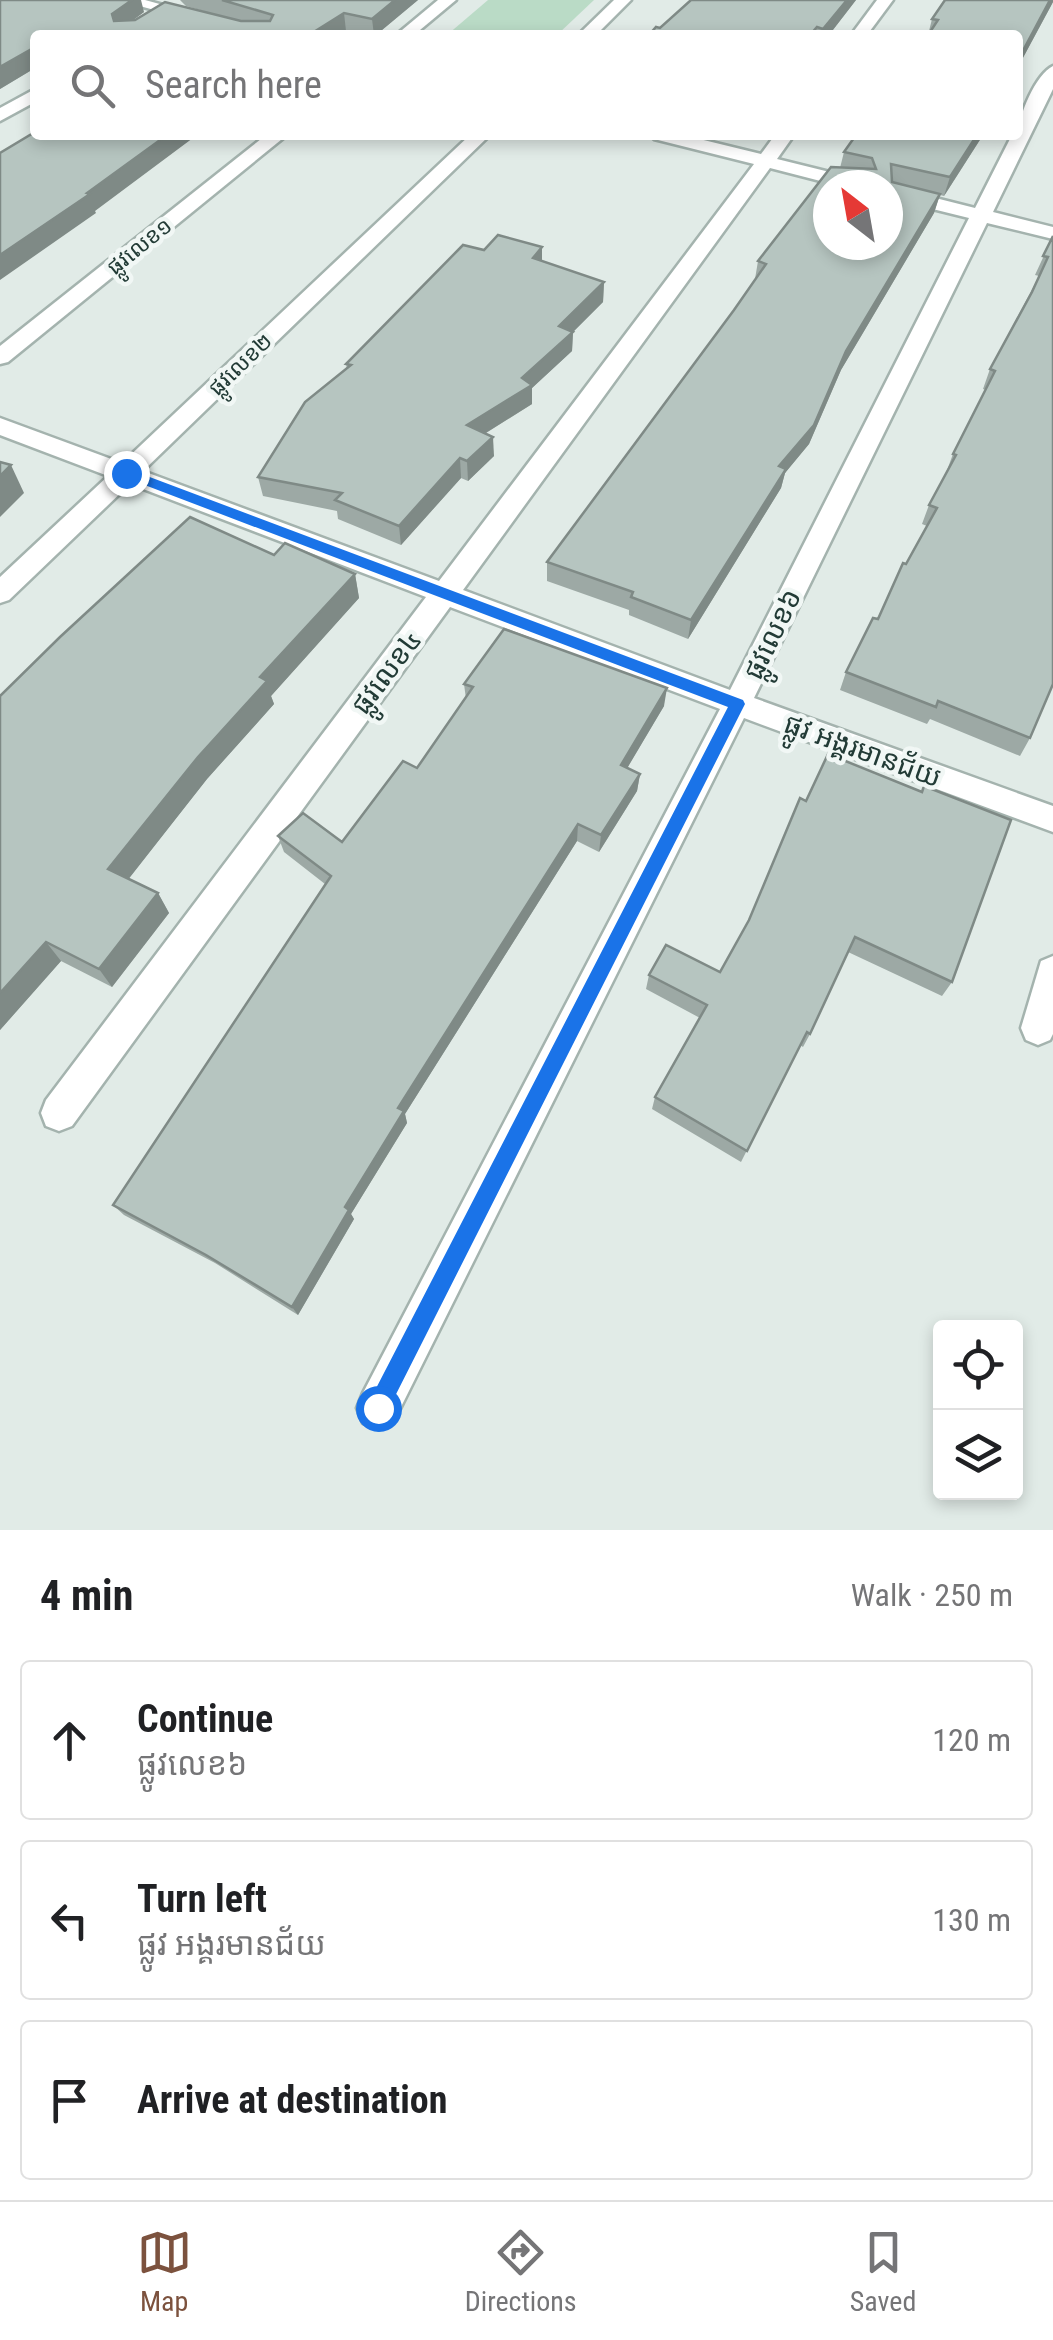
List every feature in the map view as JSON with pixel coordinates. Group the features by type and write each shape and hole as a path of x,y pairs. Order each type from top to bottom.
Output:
{"street":[{"path":"126,0 245,30"},
{"path":"140,27 182,0"},
{"path":"410,30 448,0"},
{"path":"591,30 623,0"},
{"path":"863,30 885,0"},
{"name":"ផ្លូវលេខ៦","path":"1023,129 1053,71"},
{"path":"0,116 30,97"},
{"name":"ផ្លូវលេខ១","path":"0,357 272,140"},
{"name":"ផ្លូវលេខ២","path":"0,593 476,140"},
{"path":"680,140 813,174"},
{"name":"ផ្លូវលេខ៤","path":"59,1113 781,140"},
{"name":"ផ្លូវលេខ៦","path":"378,1408 737,704 1017,140"},
{"path":"903,196 1053,233"},
{"name":"ផ្លូវ អង្គរមានជ័យ","path":"0,426 1053,819"},
{"path":"1038,1028 1053,972"}],"green space":[{"path":"488,0 594,0 562,30 453,30"}],"building":[{"path":"0,0 132,0 112,14 114,21 135,20 165,2 241,21 270,21 273,15 222,0 395,0 372,19 344,13 317,30 30,30 30,50 0,67"},
{"path":"691,0 847,0 823,29 653,30"},
{"path":"945,0 1050,0 1023,51 1023,30 931,30 938,20 932,19"},
{"path":"30,135 30,140 160,140 0,255 0,153"},
{"path":"852,140 974,140 950,177 891,164 891,170 829,170 876,169 872,158 844,152"},
{"path":"903,185 940,194 903,256"},
{"path":"813,190 813,260 900,260 846,351 814,425 779,466 786,469 691,620 631,597 633,592 547,562 766,264 758,261"},
{"path":"498,235 542,247 533,258 604,282 559,326 573,332 522,378 532,385 467,425 493,437 467,461 460,458 399,526 335,500 342,493 258,477 305,402 351,365 346,364 463,245 484,250"},
{"path":"1053,236 1053,684 1030,738 938,701 936,707 846,672 873,618 878,619 903,563 906,564 937,508 929,505 995,371 990,369 1032,292"},
{"path":"0,462 11,465 0,476"},
{"path":"190,517 274,555 285,543 355,574 260,677 267,681 198,757 108,869 158,893 99,969 46,942 0,993 0,696"},
{"path":"504,629 667,688 621,765 640,774 601,835 578,824 398,1108 404,1111 345,1207 349,1210 292,1307 113,1205 331,876 278,836 303,813 342,842 403,761 417,768 473,687 464,684"},
{"path":"828,754 922,792 924,786 1011,820 952,982 855,937 810,1034 807,1032 747,1151 655,1097 707,1005 649,975 666,945 720,972 749,920 800,798 806,801"}],"route":[{"path":"126,473 737,704 378,1408"}]}
